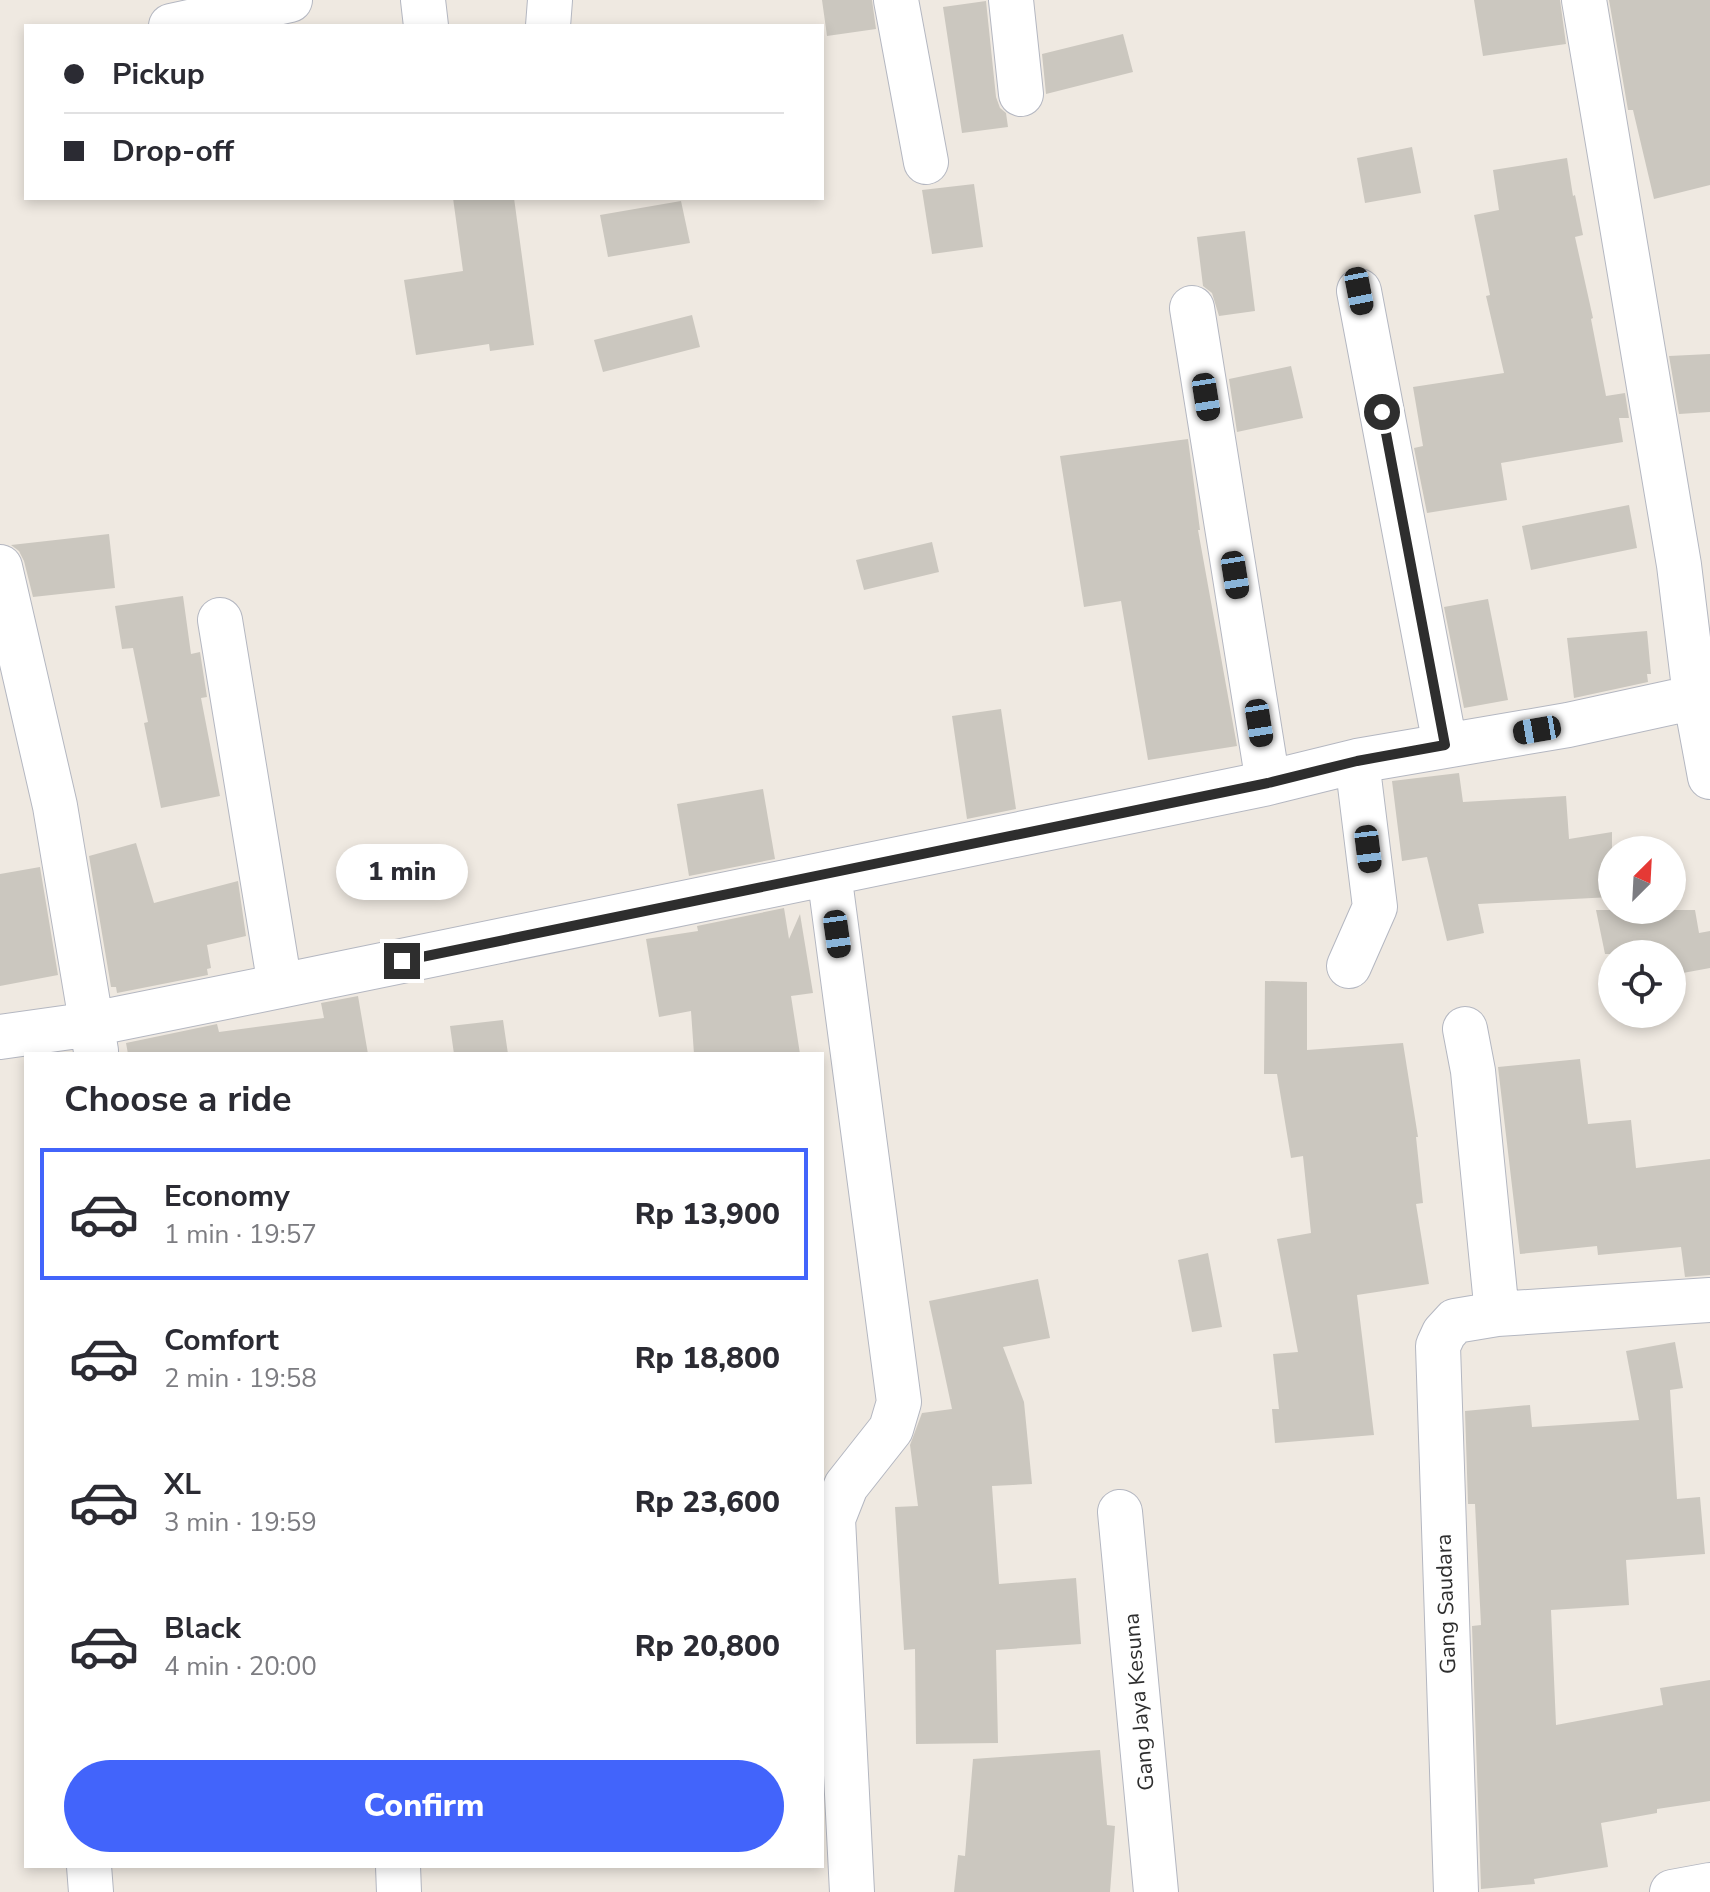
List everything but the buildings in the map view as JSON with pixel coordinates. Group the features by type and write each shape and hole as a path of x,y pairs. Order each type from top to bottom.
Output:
{"street":[{"path":"180,24 290,0"},
{"path":"423,0 426,24"},
{"path":"548,24 550,0"},
{"path":"896,0 926,162"},
{"path":"1011,0 1021,94"},
{"path":"1584,0 1702,695 1710,777"},
{"path":"1359,291 1445,745"},
{"path":"1192,308 1268,783"},
{"path":"0,567 55,806 94,1039"},
{"path":"220,620 280,986"},
{"path":"0,1037 94,1039 280,986 1268,783 1357,761 1568,725 1702,695"},
{"path":"1349,966 1375,907 1357,761"},
{"path":"829,873 899,1402 891,1429 846,1486 833,1519 852,1892"},
{"path":"1465,1029 1473,1071 1476,1318 1710,1300"},
{"name":"Gang Saudara","path":"1456,1892 1438,1346 1444,1333 1476,1318"},
{"name":"Gang Jaya Kesuna","path":"1120,1512 1156,1892"},
{"path":"89,1868 91,1892"},
{"path":"398,1868 399,1892"},
{"path":"1672,1892 1710,1885"}],"route":[{"path":"402,961 1445,745 1382,412"}]}
